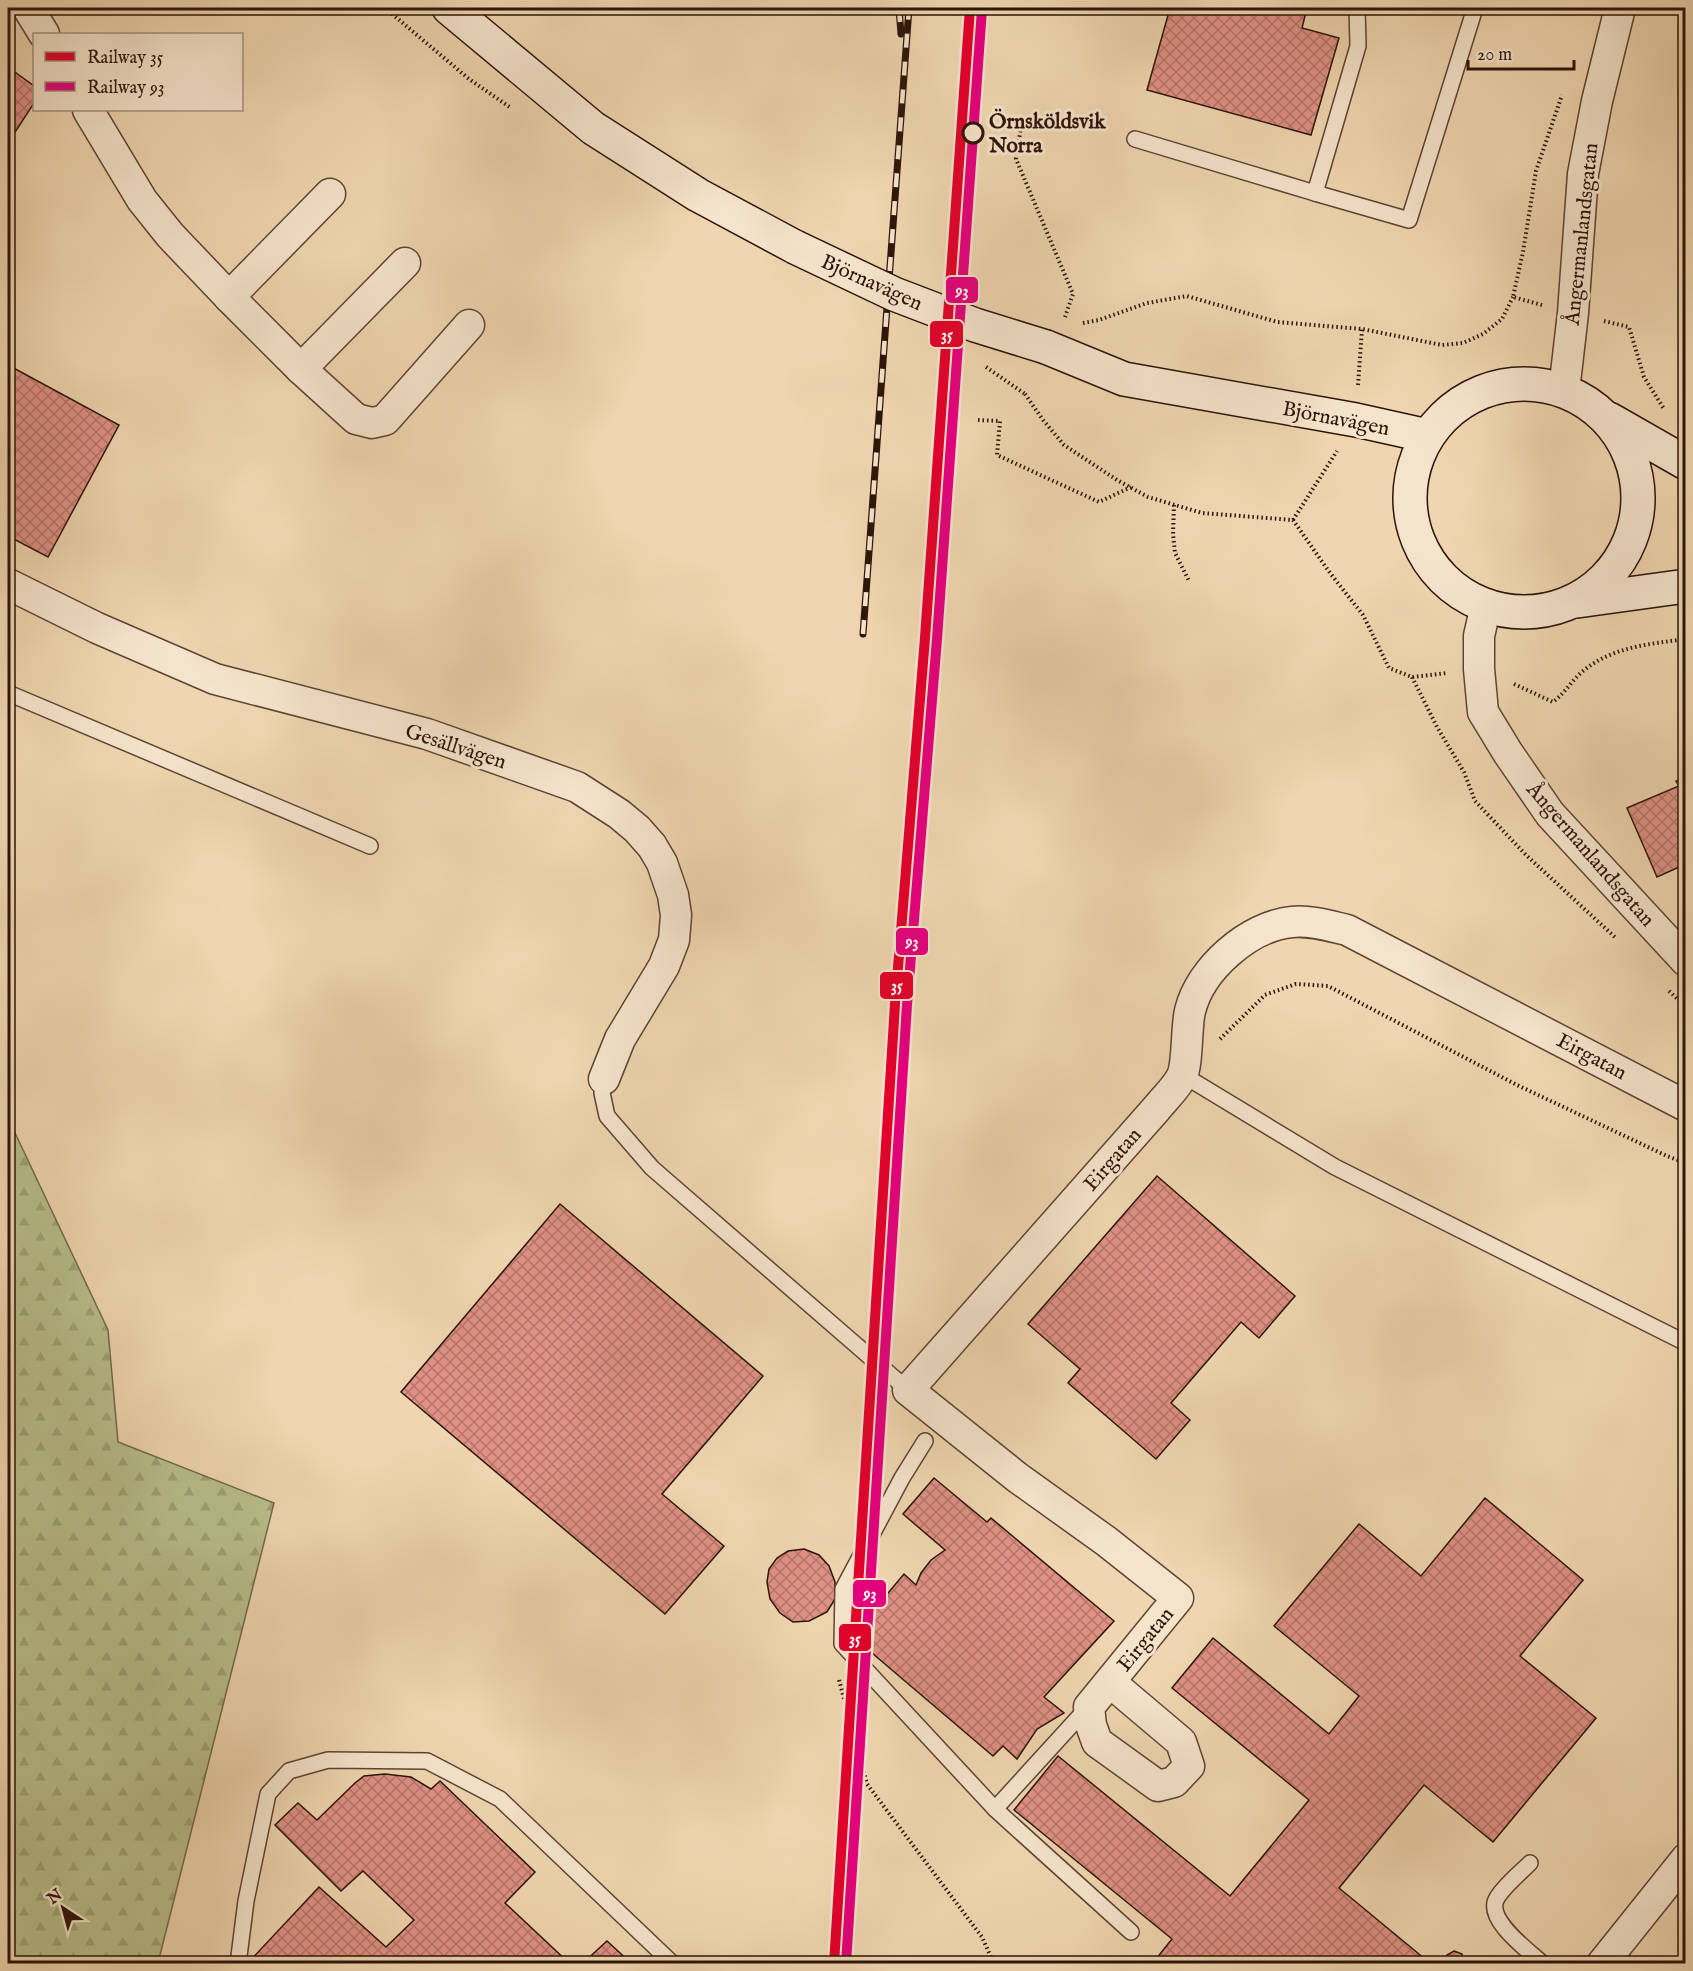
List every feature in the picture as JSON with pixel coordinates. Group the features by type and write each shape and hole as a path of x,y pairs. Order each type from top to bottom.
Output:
{"main road":[{"name":"Björnavägen","path":"449,8 593,128 698,195 795,247 894,294 975,325 1054,337 1124,379 1356,420 1428,436"},
{"path":"1603,415 1626,445 1637,481 1636,519 1631,537 1612,570 1585,594 1554,608 1536,610 1502,610 1486,605 1453,587 1429,560 1414,526 1411,489 1419,453 1428,436 1454,408 1470,398 1507,385 1526,384 1564,391 1585,401 1603,415 1686,463"},
{"path":"1569,602 1686,586"}],"street":[{"path":"28,8 43,33"},
{"name":"Ångermanlandsgatan","path":"1564,391 1573,313 1583,174 1597,101 1620,8"},
{"path":"89,111 142,200 170,235 301,369 356,419 372,423 385,420 469,325"},
{"path":"229,297 330,194"},
{"path":"301,369 405,263"},
{"name":"Gesällvägen","path":"8,584 97,628 215,679 427,734 577,787 619,814 652,846 662,863 674,896 676,915 674,940 664,966 620,1039 604,1079"},
{"name":"Ångermanlandsgatan","path":"1486,605 1479,636 1483,712 1550,814 1686,961"},
{"name":"Eirgatan","path":"1110,1682 1181,1742 1189,1766 1174,1782 1158,1786 1097,1742 1091,1725 1089,1707 1178,1598 1106,1540 1018,1478 908,1390 1157,1108 1183,1075 1189,1012 1198,988 1214,967 1239,944 1261,930 1292,921 1322,924 1347,930 1682,1098"},
{"path":"1602,1964 1686,1859"}],"lane":[{"path":"1315,193 1358,46 1357,8"},
{"path":"1135,139 1409,220 1475,8"},
{"path":"8,693 370,846"},
{"path":"1183,1075 1335,1167 1686,1343"},
{"path":"604,1079 602,1093 607,1116 652,1168 908,1390"},
{"path":"925,1440 902,1478 843,1589 842,1644 995,1809 1131,1932"},
{"path":"995,1809 1089,1707"},
{"path":"238,1964 246,1901 267,1794 289,1771 328,1760 427,1761 500,1799 673,1964"},
{"path":"1530,1863 1496,1899 1494,1914 1506,1931 1543,1964"}],"path":[{"path":"998,126 1021,127 1016,159 1073,294 1054,337"},
{"path":"1080,323 1098,320 1147,303 1187,296 1276,322 1362,329 1442,345 1463,343 1483,334 1502,319 1513,297"},
{"path":"1025,394 1064,445 1116,480 1148,497 1202,513 1293,520 1363,615 1389,668 1412,677 1479,669 1553,702 1566,692 1580,674 1598,660 1615,652 1642,645 1686,639"},
{"path":"978,420 1000,421 997,455 1099,502 1131,488"},
{"path":"1174,505 1174,553 1189,581"},
{"path":"1183,1075 1265,995 1296,984 1329,986 1517,1085 1686,1163"},
{"path":"842,1644 838,1678 867,1784 982,1936 994,1964"}],"green space":[{"path":"8,1118 108,1330 118,1442 274,1503 158,1963 8,1963"}],"building":[{"path":"1170,8 1307,8 1302,28 1339,38 1311,135 1147,90"},
{"path":"8,67 33,85 33,105 8,143"},
{"path":"8,365 119,425 48,557 8,536"},
{"path":"1686,777 1686,864 1657,877 1627,808 1679,786 1676,781"},
{"path":"1157,1176 1295,1296 1259,1338 1241,1322 1171,1403 1190,1420 1156,1459 1068,1383 1080,1369 1028,1324"},
{"path":"560,1204 763,1376 662,1494 724,1546 665,1614 401,1392"},
{"path":"934,1478 987,1522 991,1518 1114,1621 1044,1697 1064,1713 1037,1729 1017,1759 1003,1746 993,1756 852,1636 904,1574 916,1585 921,1573 931,1560 945,1550 903,1514"},
{"path":"1485,1498 1583,1580 1520,1656 1596,1718 1493,1842 1424,1785 1339,1888 1431,1964 1152,1964 1172,1939 1014,1810 1058,1756 1230,1896 1309,1800 1172,1688 1213,1638 1329,1734 1359,1696 1274,1626 1359,1524 1421,1576"},
{"path":"804,1549 819,1555 829,1566 835,1582 835,1599 827,1612 809,1621 793,1622 780,1613 770,1599 767,1582 769,1569 777,1558 788,1551"},
{"path":"385,1774 411,1777 431,1789 440,1781 535,1872 505,1903 570,1964 247,1964 319,1887 386,1947 414,1920 363,1871 341,1891 275,1825 298,1803 317,1820 364,1776"},
{"path":"607,1941 632,1964 582,1964"},
{"path":"1454,1951 1462,1954 1464,1964 1444,1964 1447,1955"}],"railway":[{"path":"899,8 901,34"},
{"path":"863,634 909,8"}],"rail line":[{"name":"35","path":"834,1964 895,1004 925,638 970,8"},
{"name":"93","path":"846,1964 907,1005 937,639 982,9"}],"place":[{"name":"Örnsköldsvik Norra","path":"973,133"}]}
